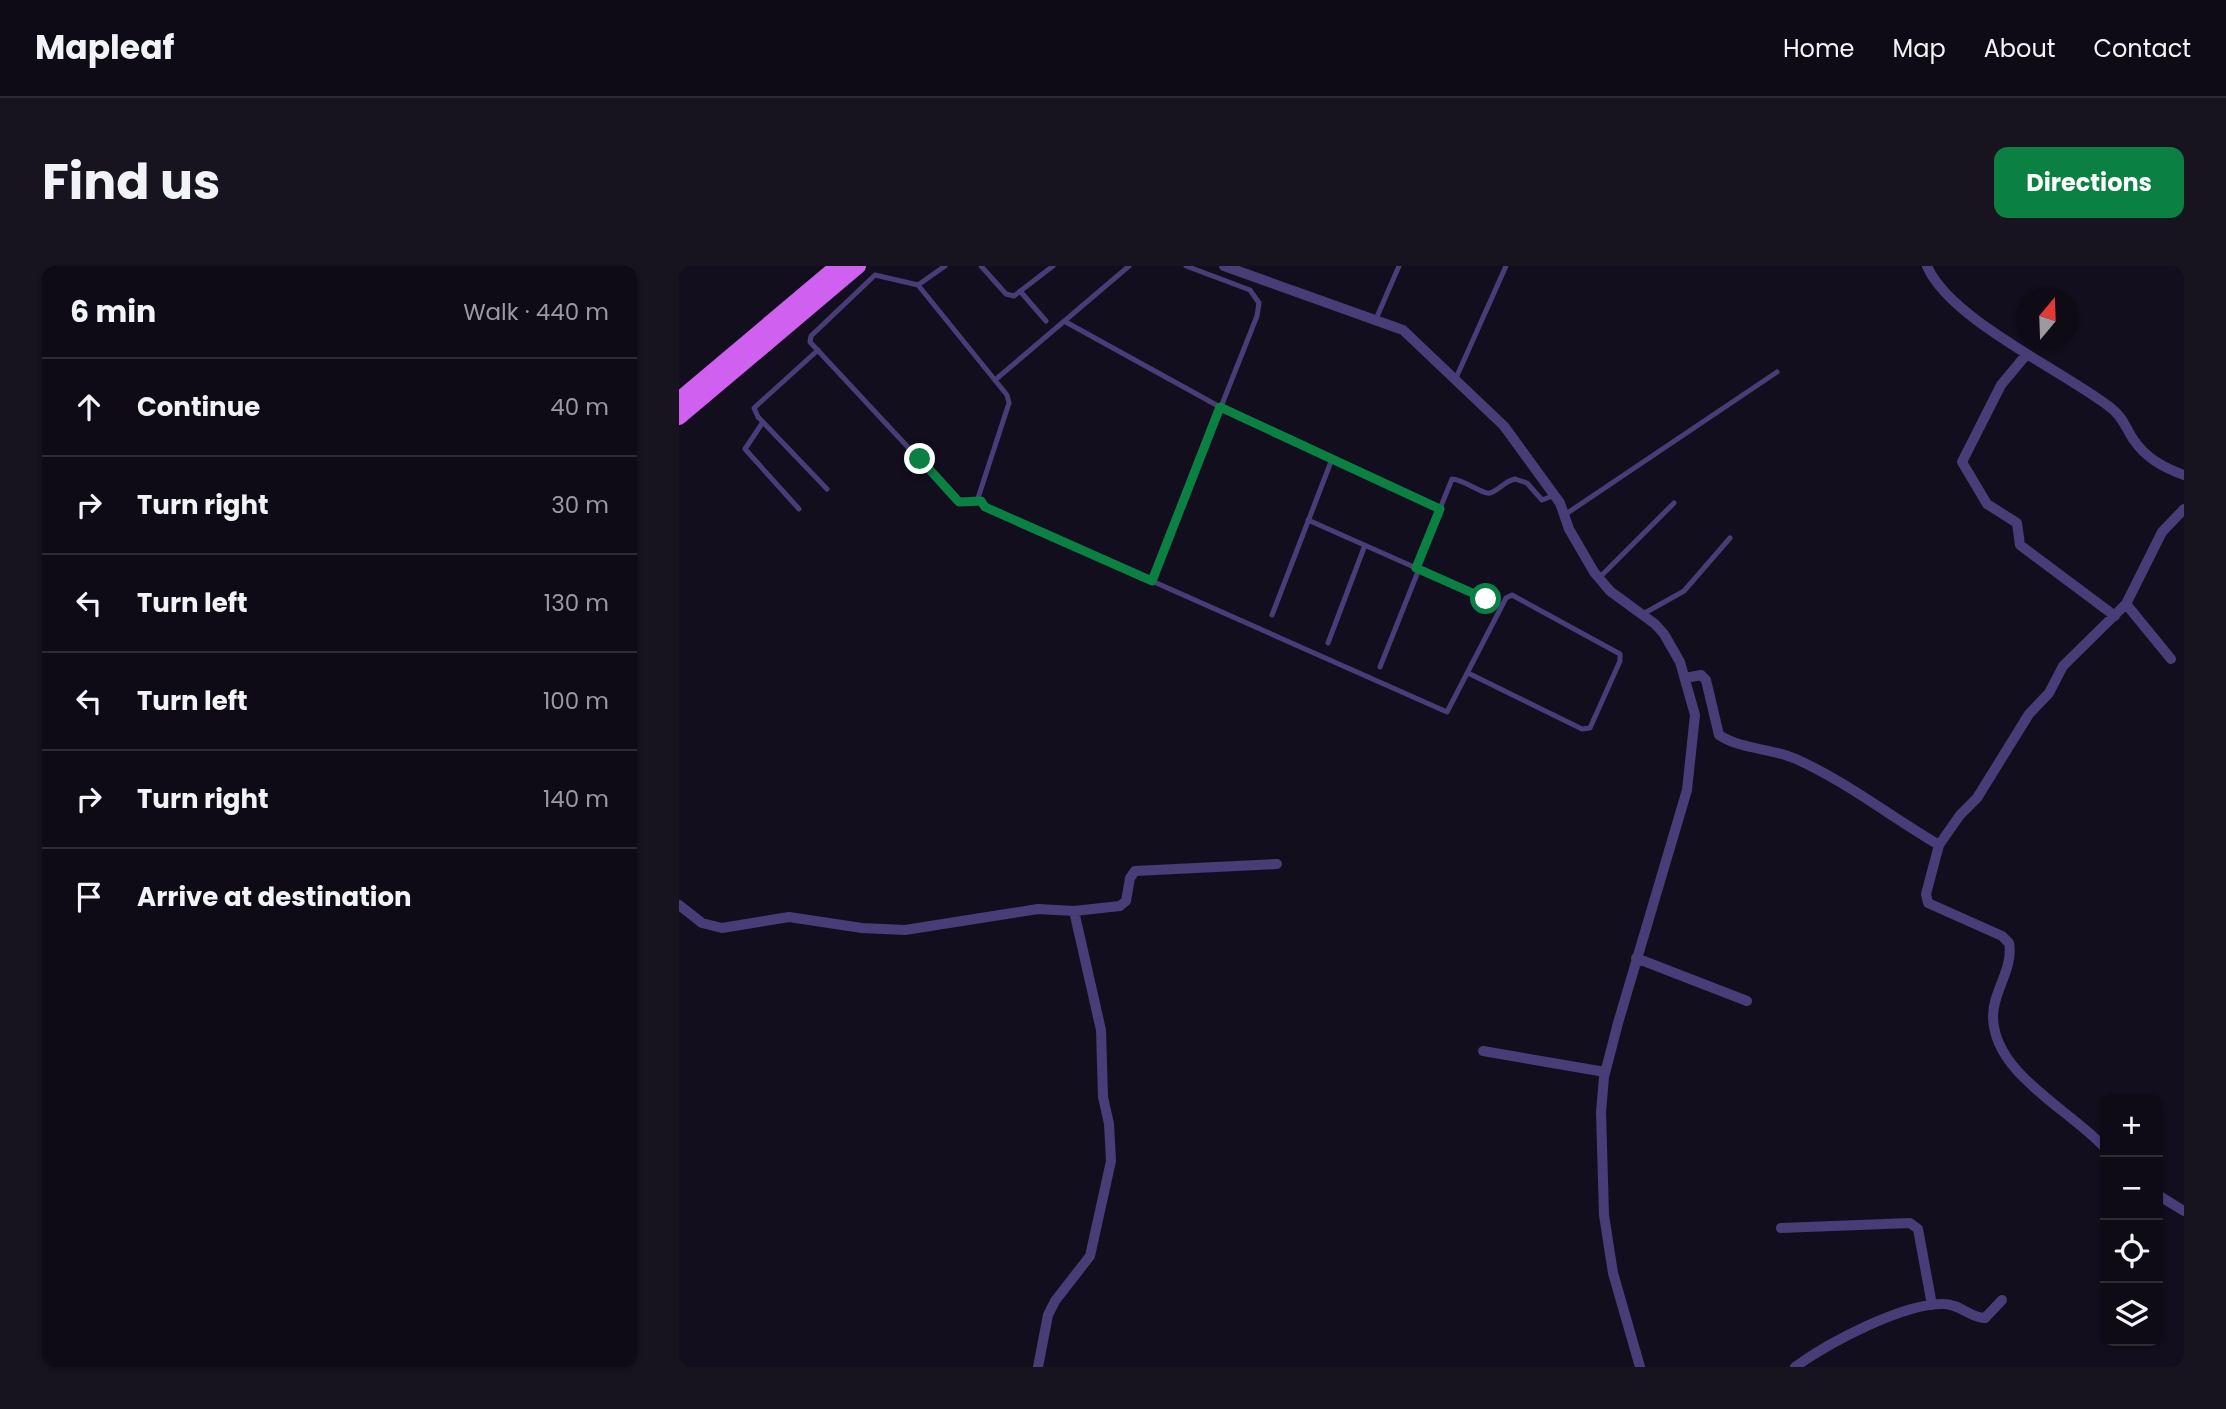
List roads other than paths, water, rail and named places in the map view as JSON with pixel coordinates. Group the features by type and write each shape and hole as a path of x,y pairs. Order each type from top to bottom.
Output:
{"main road":[{"path":"679,400 838,266"},
{"path":"679,417 858,266"}],"street":[{"path":"1224,266 1403,330 1504,426 1555,495 1563,516 1599,578 1610,591 1643,614 1664,634 1685,678 1695,715 1692,767 1605,1072 1601,1112 1604,1215 1613,1273 1628,1333 1640,1367"},
{"path":"1927,266 1945,292 2026,355 2059,372 2109,406 2150,458 2184,475"},
{"path":"2026,355 2001,386 1962,461 1968,476 1983,493 1987,505 2017,523 2020,545 2115,616"},
{"path":"2100,1143 2080,1122 2032,1087 1999,1046 1994,1029 1994,1002 2007,965 2009,943 2002,936 1928,902 1926,894 1939,845 1960,815 1977,798 2029,714 2049,693 2063,666 2126,604 2162,532 2184,509"},
{"path":"2126,604 2171,659"},
{"path":"1685,678 1701,675 1706,680 1719,735 1799,760 1847,785 1939,845"},
{"path":"679,905 702,923 722,928 789,916 862,928 905,930 1038,909 1074,911 1120,906 1126,901 1130,878 1135,871 1277,864"},
{"path":"1038,1367 1048,1315 1055,1301 1090,1256 1111,1161 1109,1124 1103,1097 1101,1030 1074,911"},
{"path":"1636,958 1747,1001"},
{"path":"1483,1051 1605,1072"},
{"path":"2163,1198 2184,1211"},
{"path":"1781,1228 1910,1223 1917,1229 1932,1305"},
{"path":"1795,1367 1820,1348 1874,1322 1932,1305 1958,1307 1976,1318 1985,1318 2002,1300"}],"lane":[{"path":"918,285 945,266"},
{"path":"981,266 1006,295 1014,296 1053,266"},
{"path":"995,380 1129,266"},
{"path":"1152,581 1257,316 1259,299 1249,290 1186,266"},
{"path":"1376,319 1399,266"},
{"path":"1456,378 1506,266"},
{"path":"981,501 959,502 810,342 811,335 875,275 918,285 1007,395 1009,403 978,498 981,501 985,507 1447,712 1506,598 1512,595 1620,654 1621,661 1590,728 1582,729 1468,673"},
{"path":"1020,292 1046,321"},
{"path":"1064,321 1220,407 1440,509"},
{"path":"818,350 754,408 763,422 827,489"},
{"path":"1563,516 1777,372"},
{"path":"763,422 745,449 799,509"},
{"path":"1272,615 1332,459"},
{"path":"1381,667 1452,479 1462,479 1483,493 1490,493 1515,479 1527,482 1542,500 1555,495"},
{"path":"1599,578 1674,503"},
{"path":"1308,520 1486,599"},
{"path":"1643,614 1684,591 1730,538"},
{"path":"1328,643 1365,545"}]}
